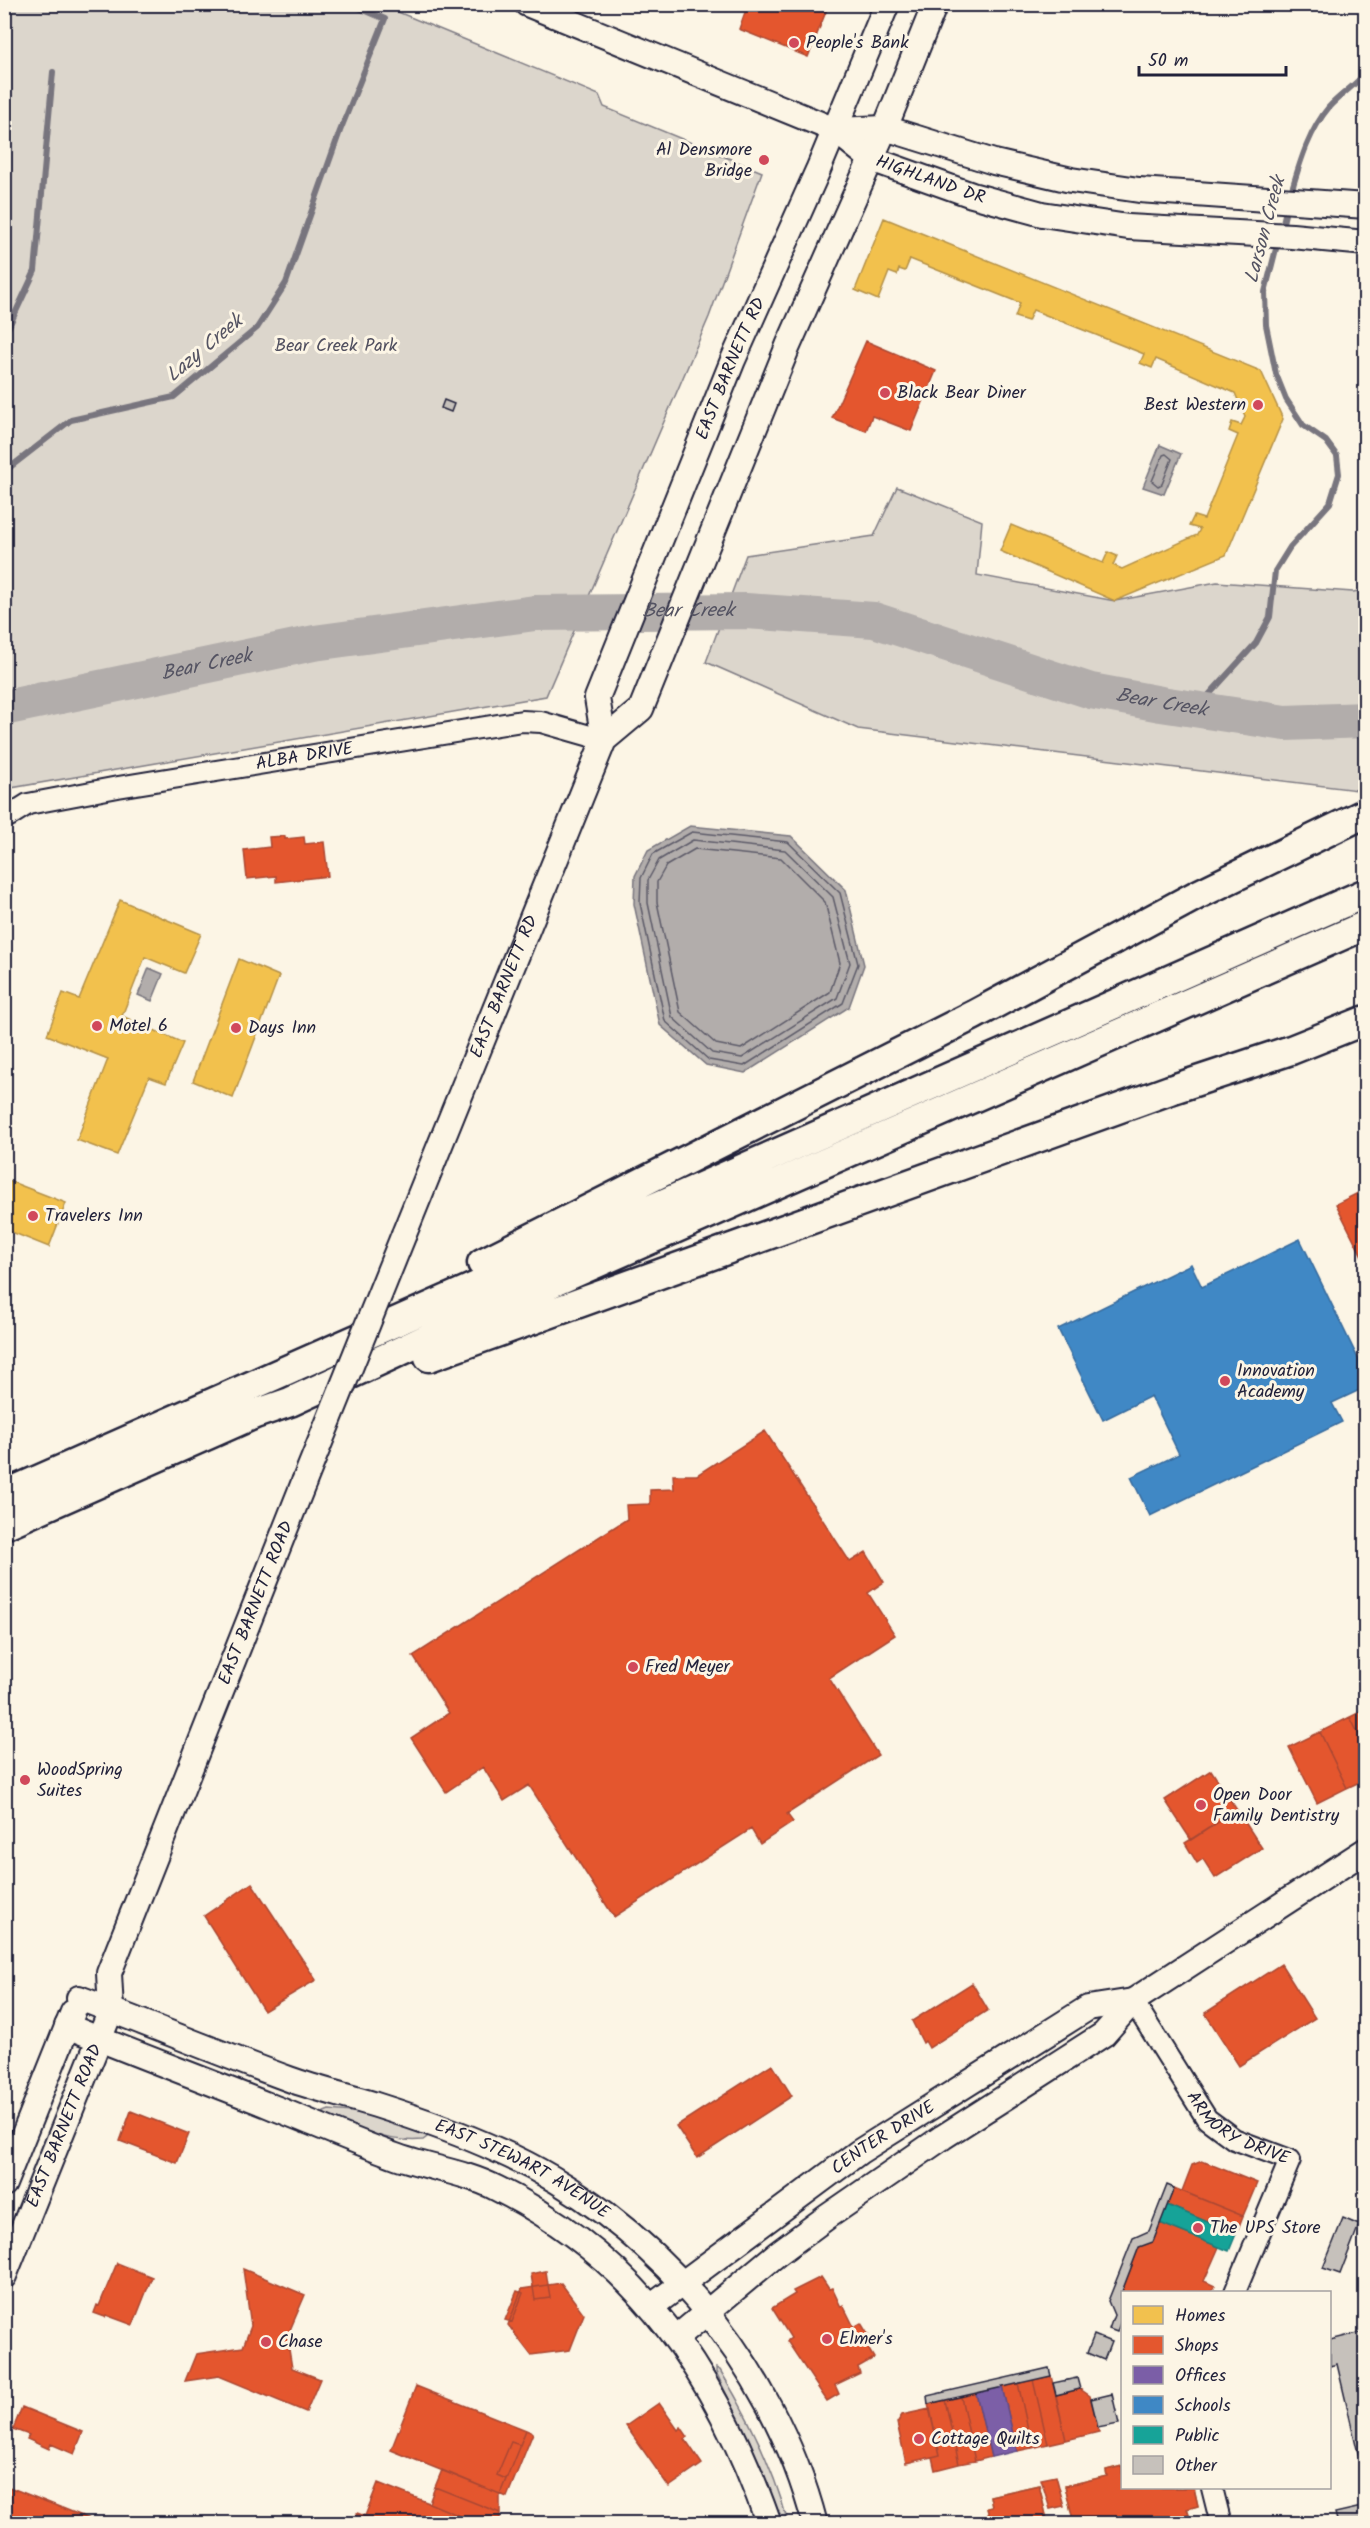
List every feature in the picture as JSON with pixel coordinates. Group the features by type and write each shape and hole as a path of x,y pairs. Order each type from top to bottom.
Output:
{"highway":[{"path":"307,1360 500,1254 974,1015 1197,895 1365,813"},
{"path":"4,1495 1365,893"},
{"path":"290,1402 474,1317 1365,925"},
{"path":"4,1525 255,1414 419,1360 1170,1090 1291,1050 1365,1020"}],"main road":[{"name":"HIGHLAND DR","path":"526,4 835,130 871,159 972,195 1042,214 1128,227 1365,243"},
{"name":"EAST BARNETT RD","path":"604,740 597,698 741,342 835,130 887,4"},
{"path":"871,159 935,4"},
{"name":"HIGHLAND DR","path":"835,130 885,128 994,162 1071,180 1139,190 1365,206"},
{"name":"EAST BARNETT RD","path":"404,1234 604,740 641,709 788,346 871,159"},
{"name":"EAST BARNETT ROAD","path":"4,2276 111,2010 109,1973 404,1234"},
{"name":"CENTER DRIVE","path":"676,2338 777,2254 836,2210 943,2137 1104,2034 1133,2001 1365,1850"},
{"name":"EAST BARNETT ROAD","path":"4,2184 79,1998 109,1973"},
{"name":"EAST STEWART AVENUE","path":"79,1998 291,2080 415,2118 497,2150 546,2173 600,2209 644,2244 683,2283 707,2312 751,2374 795,2465 815,2523"},
{"name":"CENTER DRIVE","path":"652,2306 859,2152 1088,2008 1133,2001"},
{"name":"EAST STEWART AVENUE","path":"67,2026 394,2156 445,2168 497,2188 546,2215 589,2246 628,2280 652,2306 676,2338 717,2403 754,2479 769,2523"}],"street":[{"name":"ALBA DRIVE","path":"9,816 28,804 108,789 522,721 541,722 604,740"},
{"name":"ARMORY DRIVE","path":"1133,2001 1207,2119 1234,2139 1290,2160 1235,2291"},
{"path":"1212,2489 1221,2523"}],"green space":[{"name":"Bear Creek Park","path":"5,5 381,5 599,95 604,107 762,172 709,317 546,696 5,789"},
{"path":"897,487 982,521 977,575 1115,601 1217,582 1353,592 1365,590 1365,791 858,729 706,662 746,555 874,536"},
{"path":"329,2110 363,2113 425,2133 427,2137 423,2140 410,2140 372,2134 324,2115 324,2112"},
{"path":"716,2368 720,2370 731,2388 760,2444 776,2483 788,2523 779,2523 756,2457"}],"water":[{"path":"1160,445 1181,454 1164,494 1143,487"},
{"path":"690,826 791,836 846,890 864,965 849,1007 745,1073 706,1065 660,1025 634,904 635,876 648,850"},
{"path":"149,968 163,974 152,1001 138,995"}],"building: Homes":[{"name":"Best Western","path":"884,218 1261,371 1283,419 1226,555 1115,601 1000,551 1011,525 1103,563 1108,552 1117,556 1113,565 1122,569 1197,535 1200,529 1189,526 1194,516 1204,519 1238,435 1229,431 1232,422 1241,425 1245,417 1235,393 1156,359 1152,368 1140,363 1144,354 1033,310 1028,321 1015,317 1020,303 910,259 905,271 899,269 897,275 889,272 878,300 855,290"},
{"name":"Motel 6","path":"120,900 201,934 184,973 145,957 122,1016 183,1043 166,1083 149,1077 117,1155 77,1140 108,1059 47,1035 63,993 79,999"},
{"name":"Days Inn","path":"239,959 279,976 233,1098 193,1081"},
{"name":"Travelers Inn","path":"4,1179 66,1203 49,1247 4,1229"},
{"path":"1121,2466 1121,2489 1194,2489 1198,2506 1187,2509 1189,2515 1168,2520 1162,2524 1074,2524 1065,2486 1107,2476 1106,2470"},
{"path":"1039,2485 1048,2524 991,2524 987,2508 992,2507 990,2496"}],"building: Shops":[{"name":"People's Bank","path":"748,4 829,4 808,57 739,29"},
{"name":"Black Bear Diner","path":"866,341 936,371 911,431 872,416 866,431 832,418"},
{"path":"285,836 285,839 304,837 305,844 324,842 328,876 276,882 276,876 247,879 244,850 270,847 269,837"},
{"path":"1366,1189 1366,1264 1336,1204"},
{"name":"Fred Meyer","path":"765,1431 850,1562 866,1552 884,1582 868,1593 895,1635 829,1678 878,1755 787,1814 793,1822 760,1844 751,1829 614,1917 529,1785 504,1801 483,1767 446,1792 411,1738 449,1713 413,1656 627,1519 626,1505 650,1504 650,1490 674,1489 673,1475 697,1475"},
{"path":"1366,1709 1366,1749 1350,1717"},
{"path":"1350,1717 1366,1749 1366,1779 1347,1788 1320,1732"},
{"path":"1320,1732 1347,1788 1317,1803 1289,1747"},
{"name":"Open Door Family Dentistry","path":"1211,1770 1237,1810 1191,1840 1165,1800"},
{"path":"1237,1810 1262,1848 1215,1878 1203,1859 1197,1863 1185,1843"},
{"path":"252,1883 316,1980 264,2011 204,1916"},
{"path":"1281,1964 1315,2018 1239,2066 1205,2013"},
{"path":"972,1983 988,2010 929,2048 925,2041 923,2043 912,2021"},
{"path":"772,2064 792,2096 697,2158 676,2126"},
{"path":"131,2111 189,2134 177,2163 120,2141"},
{"path":"1202,2161 1257,2183 1243,2216 1182,2191 1192,2165"},
{"path":"1174,2188 1243,2216 1236,2234 1167,2205"},
{"path":"1160,2223 1219,2247 1204,2281 1215,2286 1212,2291 1122,2291 1139,2247 1153,2242"},
{"path":"117,2263 152,2277 133,2325 94,2313"},
{"name":"Chase","path":"243,2269 305,2295 287,2337 292,2368 320,2379 306,2412 219,2376 185,2381 196,2354 243,2347 251,2326"},
{"path":"546,2271 550,2298 535,2300 531,2274"},
{"name":"Elmer's","path":"821,2277 829,2289 832,2288 854,2327 861,2323 869,2336 863,2340 874,2358 858,2367 860,2373 835,2385 839,2394 827,2401 787,2341 791,2338 772,2308 795,2294 793,2291"},
{"path":"561,2283 584,2314 570,2350 531,2355 508,2325 522,2289"},
{"path":"517,2291 523,2293 512,2322 505,2320"},
{"path":"1051,2376 1066,2440 1048,2444 1033,2380"},
{"path":"1033,2380 1048,2444 1032,2448 1018,2383"},
{"path":"1018,2383 1032,2448 1017,2451 1002,2387"},
{"path":"416,2386 526,2430 500,2494 391,2450"},
{"path":"1080,2389 1090,2396 1099,2432 1066,2440 1056,2395"},
{"path":"976,2393 991,2457 975,2461 961,2397"},
{"path":"961,2397 975,2461 959,2464 945,2400"},
{"path":"945,2400 959,2464 935,2470 932,2457 940,2455 928,2404"},
{"path":"659,2403 678,2430 681,2427 688,2437 685,2439 702,2464 669,2487 626,2426"},
{"path":"22,2407 83,2432 74,2454 51,2444 49,2449 27,2439 29,2435 13,2429"},
{"name":"Cottage Quilts","path":"930,2409 940,2455 906,2463 897,2423 902,2415"},
{"path":"526,2430 533,2433 507,2497 500,2494 506,2479 497,2475 511,2442 520,2445"},
{"path":"1121,2466 1121,2489 1194,2489 1198,2506 1187,2509 1189,2515 1168,2520 1162,2524 1074,2524 1065,2486 1107,2476 1106,2470"},
{"path":"442,2470 500,2494 500,2513 435,2487"},
{"path":"1056,2476 1064,2506 1050,2509 1041,2479"},
{"path":"378,2483 479,2524 353,2524 357,2513 365,2516"},
{"path":"4,2485 95,2521 94,2524 4,2524"},
{"path":"1039,2485 1048,2524 991,2524 987,2508 992,2507 990,2496"},
{"path":"435,2487 500,2513 500,2524 479,2524 429,2503"}],"building: Offices":[{"path":"1002,2387 1017,2451 991,2457 976,2393"}],"building: Schools":[{"name":"Innovation Academy","path":"1300,1239 1366,1375 1366,1387 1332,1403 1342,1422 1150,1516 1131,1477 1179,1454 1151,1396 1103,1420 1058,1329 1191,1264 1202,1287"}],"building: Public":[{"name":"The UPS Store","path":"1167,2205 1236,2234 1229,2251 1160,2223"}],"building: Other":[{"path":"444,400 454,404 451,412 441,408"},
{"path":"1167,2185 1174,2188 1153,2242 1139,2247 1121,2291 1121,2320 1117,2332 1109,2329 1114,2315 1108,2301 1133,2238 1149,2231"},
{"path":"1343,2218 1359,2225 1340,2274 1323,2268"},
{"path":"1366,2331 1366,2487 1337,2364 1331,2366 1331,2340"},
{"path":"1094,2335 1111,2342 1104,2360 1087,2353"},
{"path":"1049,2368 1051,2376 928,2404 927,2396"},
{"path":"1077,2378 1080,2389 1056,2395 1053,2383"},
{"path":"1112,2394 1119,2424 1098,2428 1091,2399"},
{"path":"1366,2506 1366,2524 1338,2524 1335,2513"}],"waterway":[{"name":"Lazy Creek","path":"4,472 71,420 174,397 257,328 286,283 340,131 385,19 350,4"},
{"path":"4,337 35,271 53,72"},
{"name":"Larson Creek","path":"1290,196 1315,127 1329,107 1366,72"},
{"name":"Larson Creek","path":"1281,231 1287,206"},
{"name":"Larson Creek","path":"1196,709 1256,643 1270,617 1275,571 1290,547 1330,503 1339,474 1337,456 1326,441 1303,425 1286,399 1276,374 1266,325 1265,292 1278,241"},
{"name":"Bear Creek","path":"4,708 314,643 535,613 746,611 874,620 1091,691 1161,704 1285,723 1366,720"}],"place":[{"name":"People's Bank","path":"794,43"},
{"name":"Al Densmore Bridge","path":"764,160"},
{"name":"Black Bear Diner","path":"885,393"},
{"name":"Best Western","path":"1258,405"},
{"name":"Motel 6","path":"97,1026"},
{"name":"Days Inn","path":"236,1028"},
{"name":"Travelers Inn","path":"33,1216"},
{"name":"Innovation Academy","path":"1225,1381"},
{"name":"Fred Meyer","path":"633,1667"},
{"name":"WoodSpring Suites","path":"25,1780"},
{"name":"Open Door Family Dentistry","path":"1201,1805"},
{"name":"The UPS Store","path":"1198,2228"},
{"name":"Elmer's","path":"827,2339"},
{"name":"Chase","path":"266,2342"},
{"name":"Cottage Quilts","path":"919,2439"}]}
